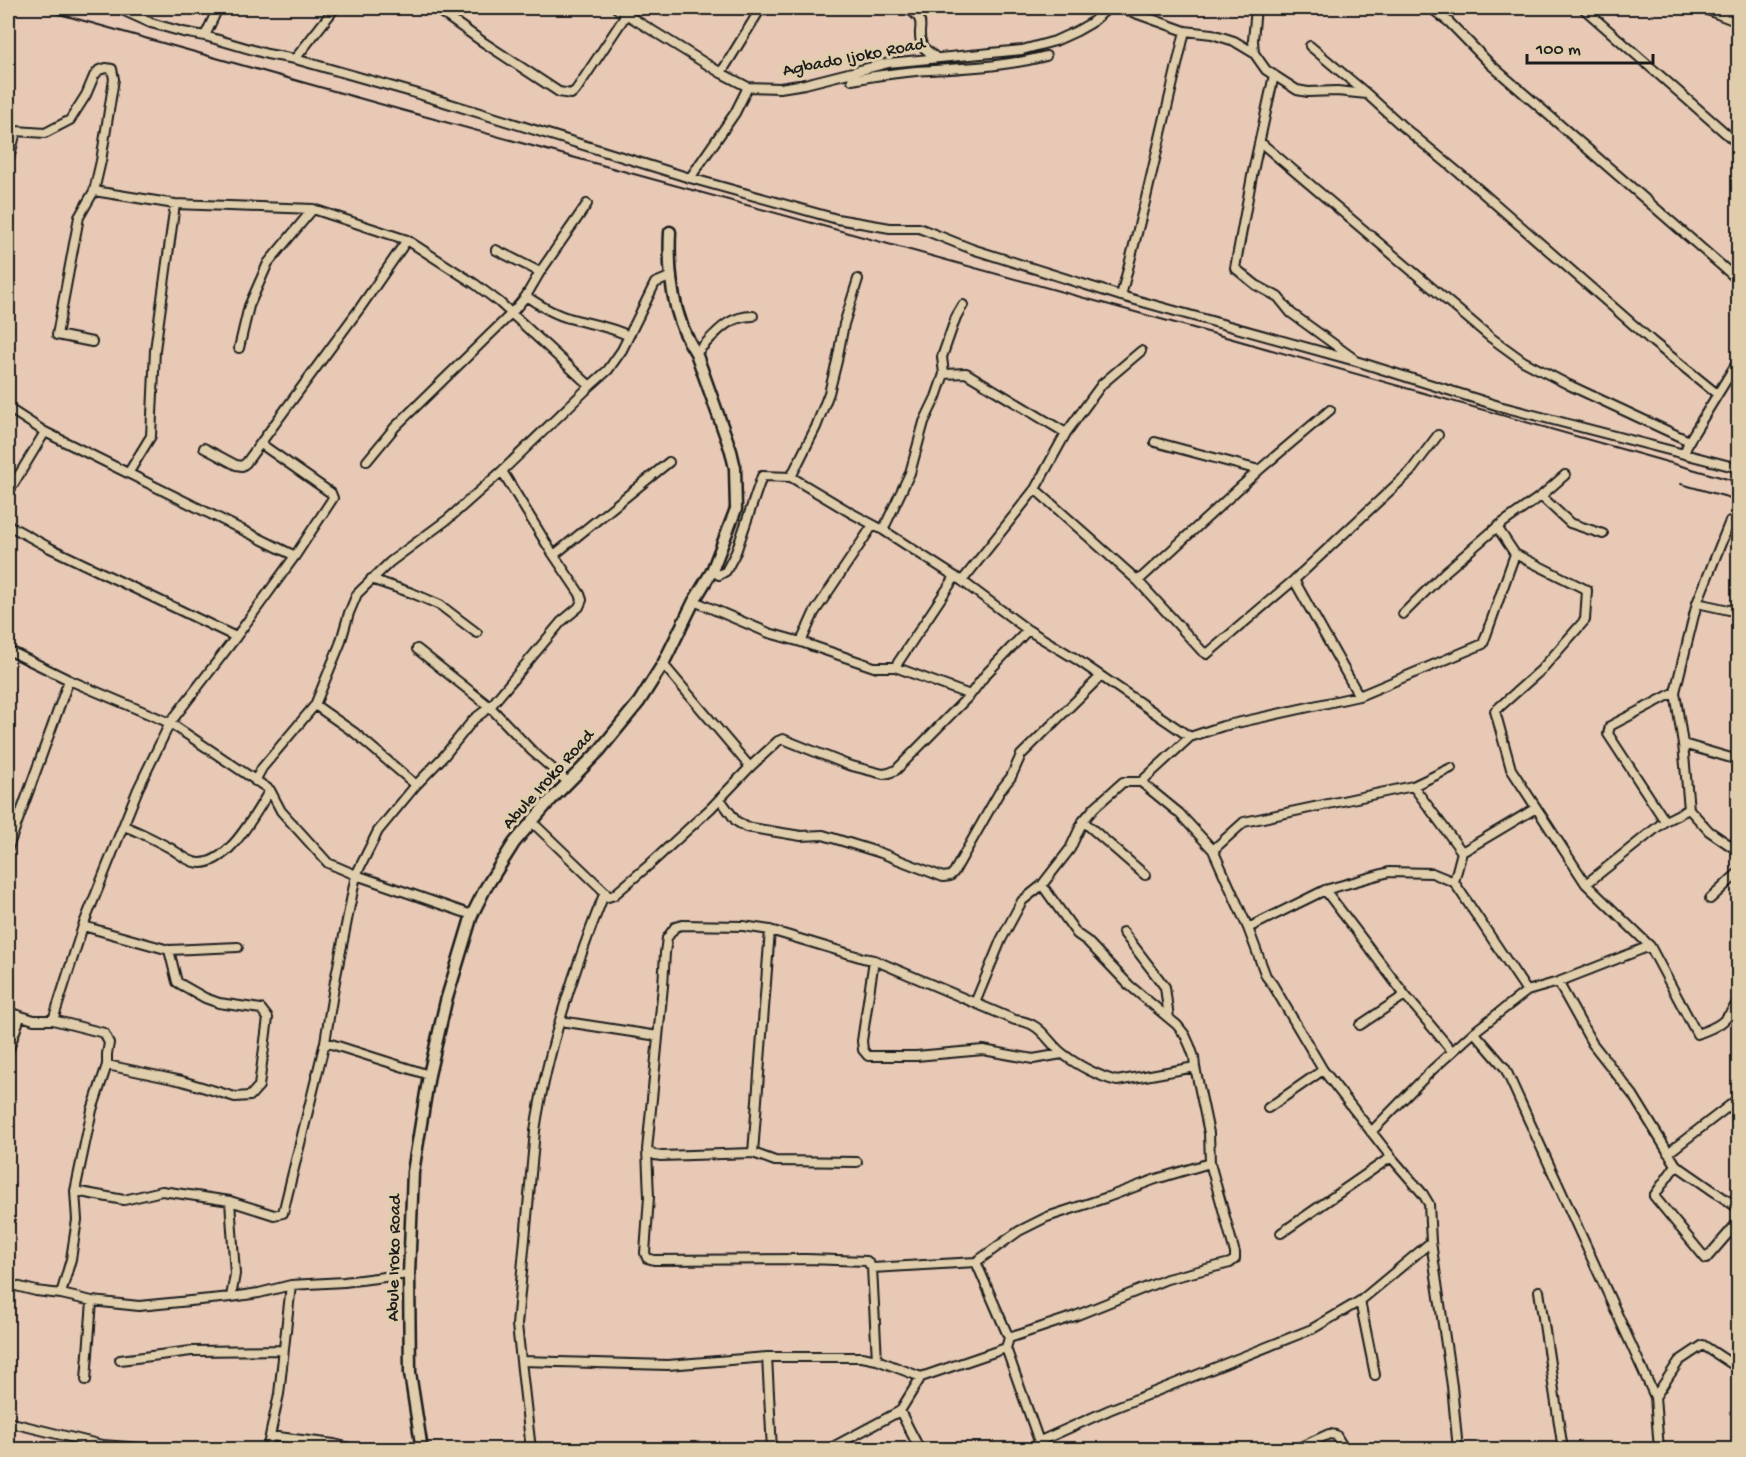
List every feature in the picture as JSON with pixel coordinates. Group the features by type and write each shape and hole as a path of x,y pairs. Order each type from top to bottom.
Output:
{"street":[{"path":"118,8 151,23 267,54 295,59 690,178 837,219 890,228 919,228 972,249 1121,296 1359,362 1499,406 1738,468"},
{"path":"205,36 218,8"},
{"path":"295,59 335,8"},
{"path":"435,8 559,92 571,94 626,15"},
{"name":"Agbado Ijoko Road","path":"616,8 721,73 748,87 780,88 888,63 1022,50 1055,41 1091,23 1108,8"},
{"path":"721,73 761,8"},
{"path":"1121,8 1185,31 1212,34 1234,41 1254,53 1266,70 1297,90 1367,94"},
{"path":"1254,53 1256,8"},
{"path":"1431,8 1449,22 1490,64 1738,280"},
{"path":"1583,8 1738,144"},
{"path":"1702,8 1738,22"},
{"path":"913,9 922,23 920,32 923,46 935,57"},
{"path":"1121,296 1185,31"},
{"path":"1310,46 1653,342 1717,393"},
{"path":"852,80 888,74 998,64 1046,56"},
{"path":"8,128 16,131 45,133 70,120 86,95 94,76 99,70 112,69 114,79 101,161 94,191 79,217 57,335 92,342"},
{"path":"1274,75 1235,268 1256,285 1278,297 1291,314 1359,362"},
{"path":"690,178 735,113 748,87"},
{"path":"8,163 10,140 16,131"},
{"path":"1260,142 1495,341 1523,362 1689,441"},
{"path":"94,191 176,204 313,209 407,240 499,302 590,386"},
{"path":"129,472 151,436 155,350 176,204"},
{"path":"367,461 395,428 511,314 526,296 587,204"},
{"path":"239,348 249,306 268,263 313,209"},
{"name":"Abule Iroko Road","path":"422,1449 410,1373 409,1275 414,1172 429,1076 446,1001 472,915 498,866 531,821 599,752 630,714 663,664 694,601 712,571 736,509 735,468 729,444 675,302 669,247 670,232"},
{"path":"204,448 242,466 261,444 407,240"},
{"path":"496,250 540,272"},
{"path":"255,781 262,768 315,705 357,594 390,562 448,519 502,471 608,370 629,336 655,283 672,276"},
{"path":"792,477 816,428 829,393 844,324 858,279"},
{"path":"526,296 544,308 566,318 615,329 629,336"},
{"path":"884,530 910,473 924,422 944,374 942,357 956,317 963,305"},
{"path":"696,353 730,320 741,316 753,316"},
{"path":"895,667 959,579 1035,489 1066,433 1102,384 1141,351"},
{"path":"1684,454 1689,441 1738,361"},
{"path":"944,374 966,373 1066,433"},
{"path":"8,408 45,432 295,556"},
{"path":"1138,581 1259,470 1330,410"},
{"path":"8,493 45,432"},
{"path":"1035,489 1138,581 1207,654 1294,580 1410,472 1438,435"},
{"path":"1155,442 1259,470"},
{"path":"53,1020 84,926 138,789 170,723 295,556 333,498 331,493 261,444"},
{"path":"555,555 669,462"},
{"path":"75,1191 124,1200 162,1191 230,1201 274,1215 283,1213 325,1042 356,875 378,831 474,719 490,707 561,622 579,607 582,600 502,471"},
{"path":"1403,614 1445,572 1497,527 1541,496 1565,475"},
{"path":"712,571 720,575 726,571 736,552 762,476 792,477 852,514 884,530 959,579 1028,630 1076,659 1190,737"},
{"path":"1541,496 1570,523 1603,534"},
{"path":"1730,521 1697,603 1674,692 1683,744 1689,808 1709,831 1738,851"},
{"path":"8,525 50,548 236,637"},
{"path":"801,642 814,613 873,525"},
{"path":"1497,527 1515,554 1587,590 1585,620 1541,670 1495,711 1511,769 1586,884 1650,946 1697,1034 1717,1027 1731,1014 1738,1001"},
{"path":"1141,782 1190,737 1223,726 1359,696 1483,644 1515,554"},
{"path":"371,579 412,592 440,605 477,633"},
{"path":"1294,580 1359,696"},
{"path":"694,601 769,633 874,668 895,667 970,694"},
{"path":"1697,603 1738,612"},
{"path":"531,821 608,897 622,889 720,799 778,741 783,739 848,765 883,774 896,770 1028,630"},
{"path":"417,649 490,707 532,752 568,782"},
{"path":"8,650 69,680 170,723 270,790 281,812 328,863 472,915"},
{"path":"663,664 750,767"},
{"path":"720,799 736,821 746,827 801,836 823,835 881,853 943,877 950,876 1000,791 1011,777 1021,755 1100,677"},
{"path":"8,848 69,680"},
{"path":"1665,821 1608,734 1610,726 1674,692"},
{"path":"315,705 355,733 416,785"},
{"path":"1683,744 1738,760"},
{"path":"1213,850 1244,822 1413,786 1451,768"},
{"path":"975,1003 1001,940 1022,901 1042,885 1070,849 1083,821 1095,807 1123,782 1141,782 1179,813 1213,850 1248,928 1266,976 1323,1070 1429,1204 1431,1242 1452,1386 1458,1449"},
{"path":"1413,786 1462,852"},
{"path":"124,826 148,836 194,862 204,862 217,858 229,849 270,790"},
{"path":"1454,882 1462,852 1536,808"},
{"path":"1586,884 1665,821 1689,808"},
{"path":"1083,821 1145,875"},
{"path":"1248,928 1325,890 1389,872 1432,873 1454,882 1527,991"},
{"path":"1710,899 1738,873"},
{"path":"1009,1338 1075,1316 1167,1279 1230,1263 1235,1259 1210,1163 1209,1133 1194,1057 1185,1035 1169,1018 1129,986 1087,941 1077,934 1042,885"},
{"path":"1325,890 1452,1051"},
{"path":"531,1449 517,1325 534,1131 539,1102 560,1021 584,945 605,892"},
{"path":"877,1360 873,1268 867,1261 654,1260 647,1258 645,1253 649,1197 647,1150 667,938 675,927 682,925 743,926 770,930 874,960 1015,1020 1025,1021 1045,1034 1062,1054 1107,1079 1117,1081 1195,1067"},
{"path":"84,926 169,950 238,947"},
{"path":"753,1153 770,930"},
{"path":"1123,932 1166,987 1169,1018"},
{"path":"1371,1132 1452,1051 1527,991 1557,982 1650,946"},
{"path":"107,1065 235,1097 250,1096 259,1086 268,1018 266,1013 261,1009 219,1003 182,985 177,981 169,950"},
{"path":"874,960 862,1041 863,1050 868,1056 916,1056 983,1050 1033,1059 1062,1054"},
{"path":"1557,982 1592,1043 1633,1095 1676,1165 1738,1208"},
{"path":"1360,1025 1406,995"},
{"path":"8,1012 20,1017 53,1020 104,1033 109,1043 106,1053 107,1065 92,1110 75,1191 77,1220 71,1259 61,1294"},
{"path":"8,1052 20,1017"},
{"path":"560,1021 658,1036"},
{"path":"1474,1032 1505,1068 1655,1397 1659,1449"},
{"path":"325,1042 429,1076"},
{"path":"1268,1108 1323,1070"},
{"path":"1668,1153 1738,1099"},
{"path":"647,1150 661,1156 753,1153 775,1161 857,1162"},
{"path":"1281,1233 1391,1158"},
{"path":"873,1268 976,1262 1018,1231 1047,1217 1210,1163"},
{"path":"1676,1165 1654,1196 1706,1259 1738,1222"},
{"path":"230,1201 235,1274 231,1298"},
{"path":"976,1262 1009,1338 1006,1348 1040,1446 1109,1410 1312,1329 1360,1301 1431,1242"},
{"path":"8,1284 36,1292 139,1306 231,1298 291,1285 409,1275"},
{"path":"267,1449 279,1394 291,1285"},
{"path":"1539,1291 1563,1449"},
{"path":"86,1380 92,1301"},
{"path":"1360,1301 1375,1375"},
{"path":"1655,1397 1679,1361 1703,1345 1738,1367"},
{"path":"827,1449 900,1411 921,1377 1006,1348"},
{"path":"120,1360 191,1351 283,1350"},
{"path":"522,1361 668,1365 767,1357 862,1357 877,1360 921,1377"},
{"path":"767,1357 772,1449"},
{"path":"900,1411 920,1449"},
{"path":"8,1422 108,1447 170,1449"},
{"path":"1294,1449 1329,1434 1336,1435 1345,1449"},
{"path":"270,1436 359,1449"}],"railway":[{"path":"38,8 1215,334 1738,482"},
{"path":"1681,484 1738,500"}]}
